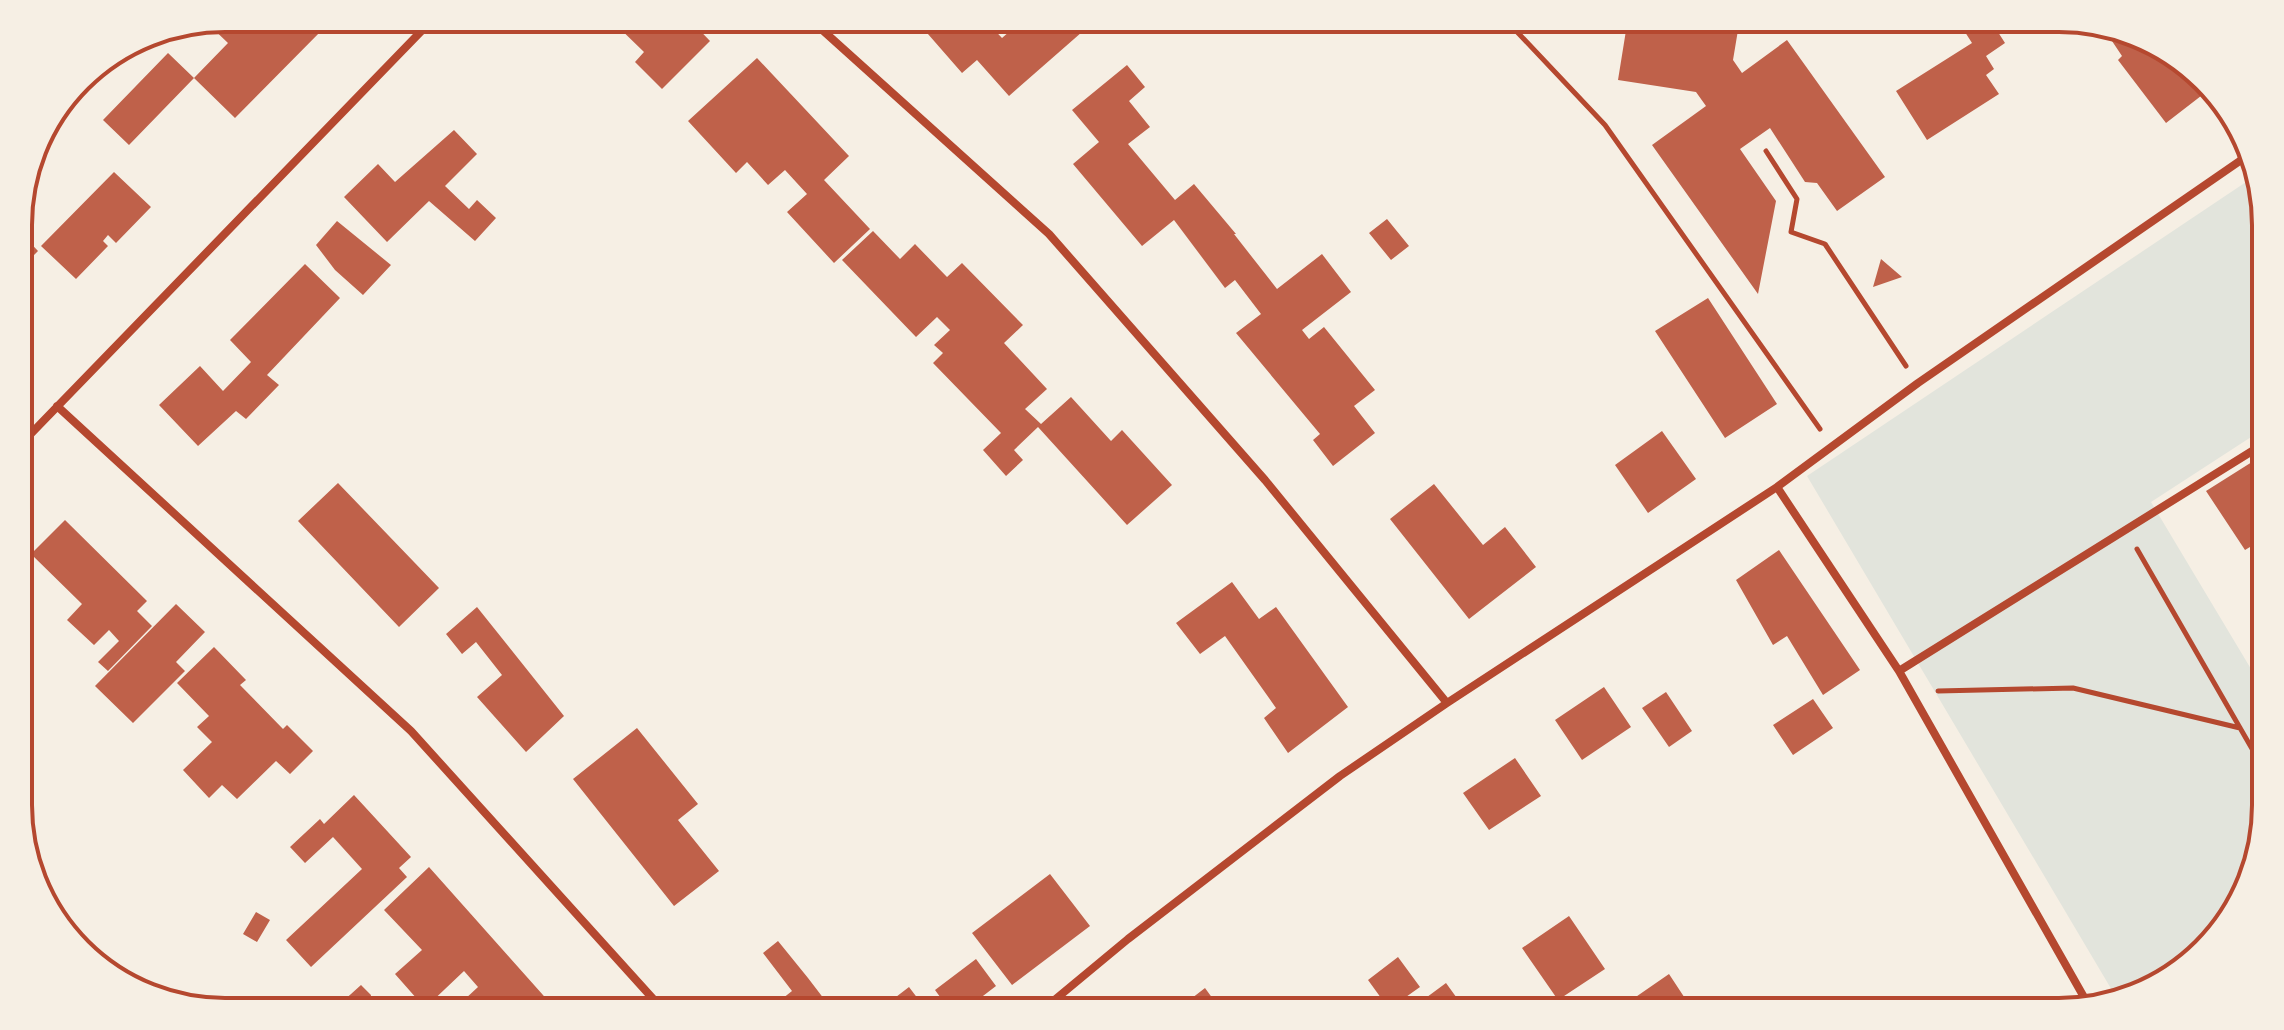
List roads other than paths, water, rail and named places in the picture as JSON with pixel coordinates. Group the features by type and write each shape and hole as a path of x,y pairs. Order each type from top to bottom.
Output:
{"street":[{"path":"32,432 420,32"},
{"path":"825,32 1049,234 1265,480 1447,703"},
{"path":"1057,998 1128,939 1340,776 1777,487 1918,383 2240,161"},
{"path":"57,406 411,731 652,998"},
{"path":"1899,671 2252,451"},
{"path":"1777,487 1899,671 2083,996"}]}
